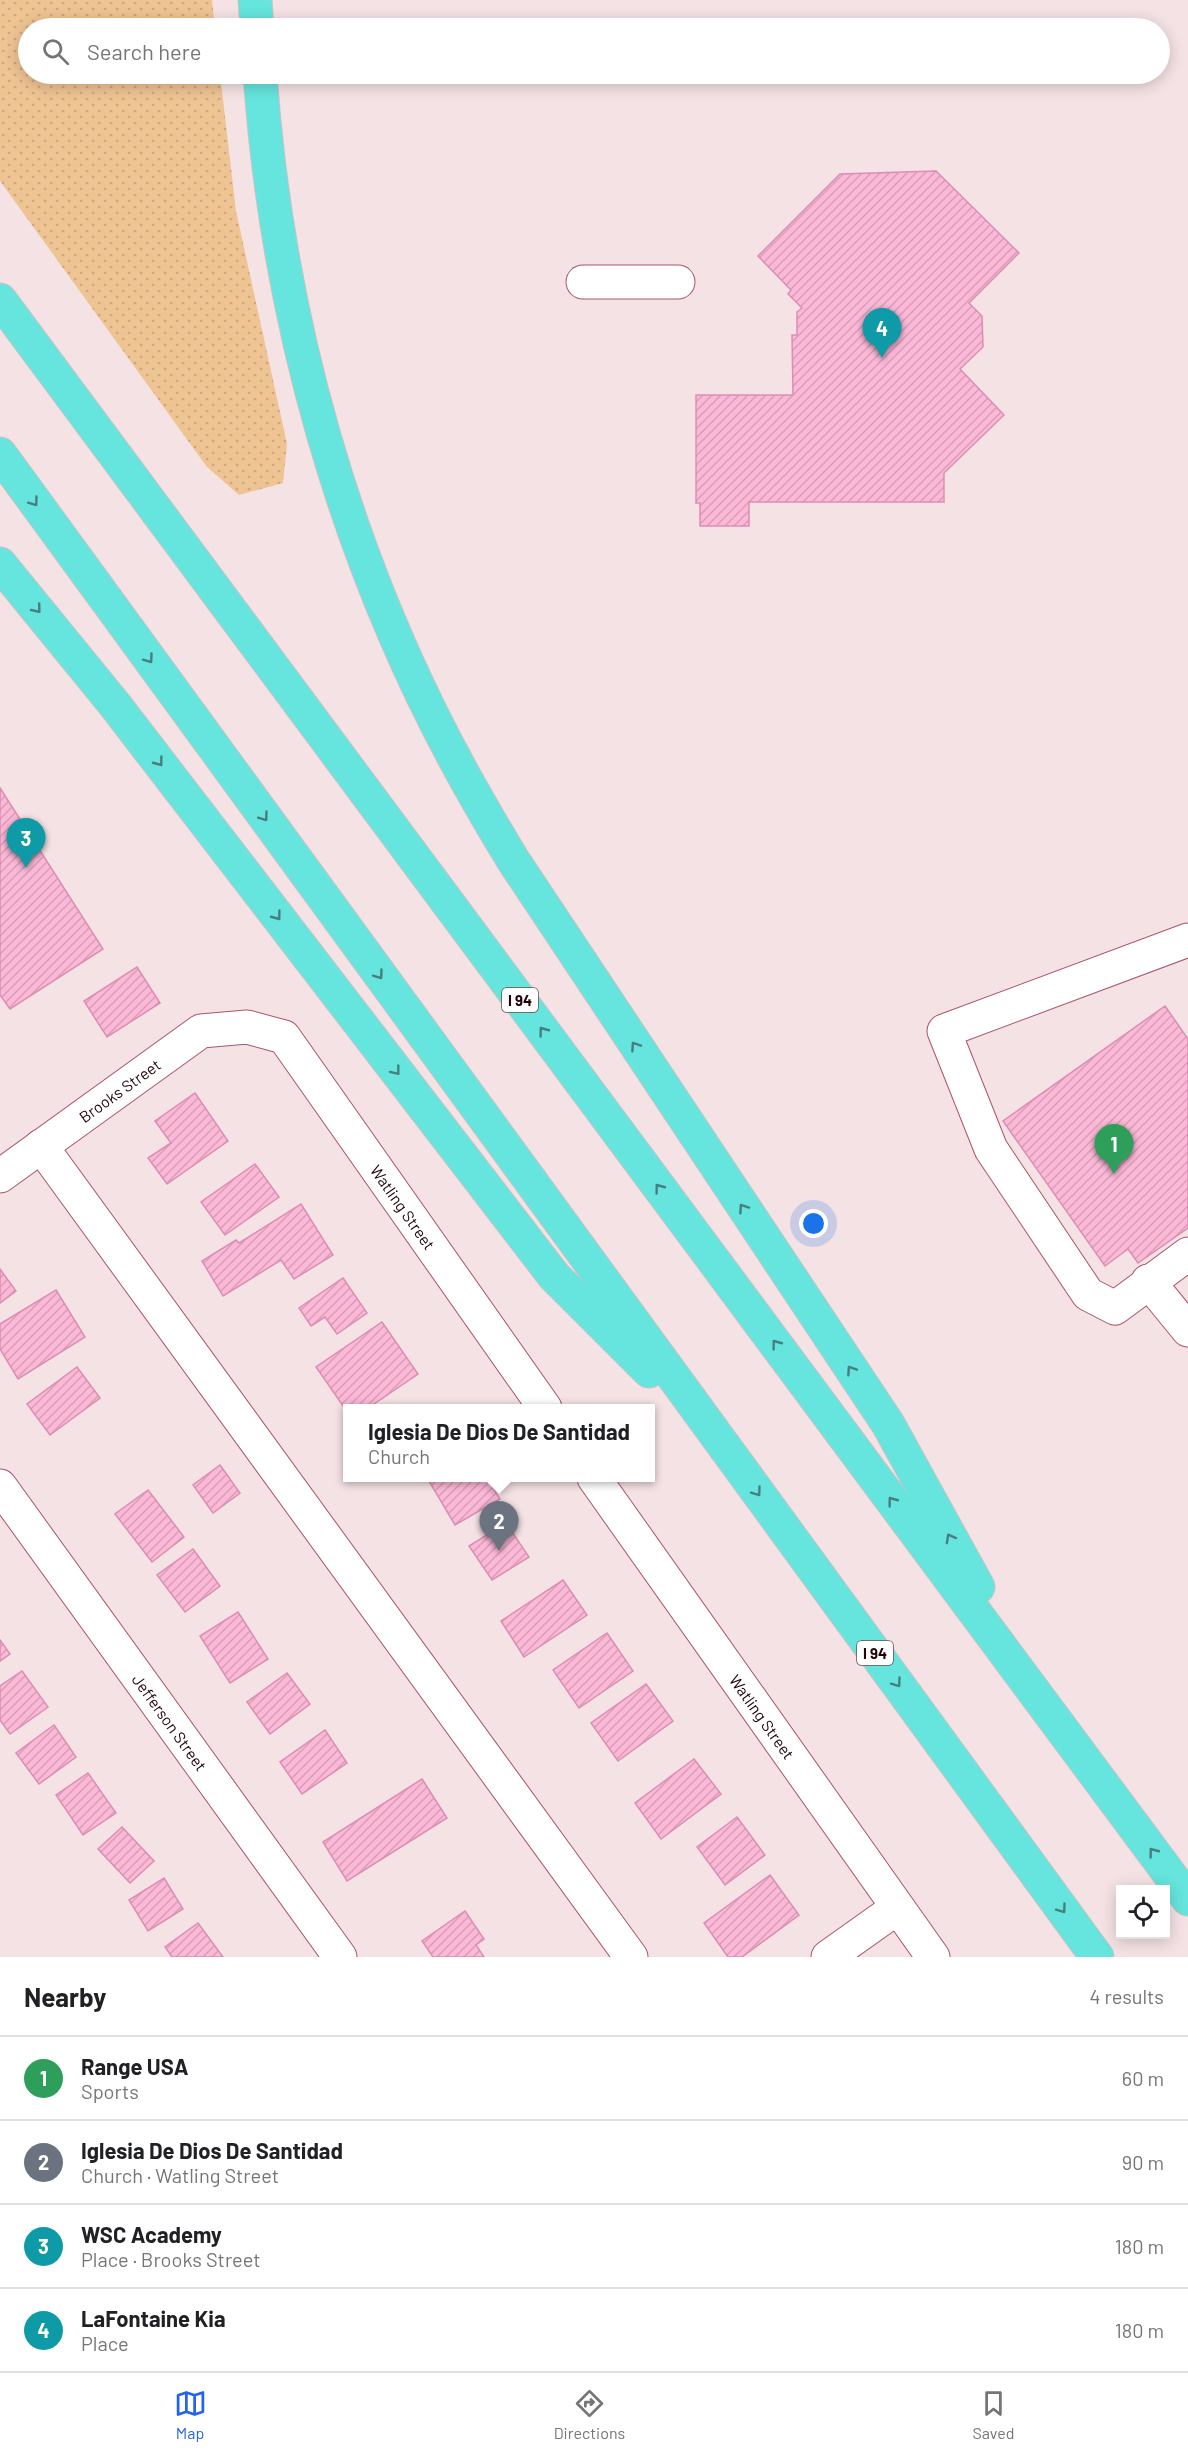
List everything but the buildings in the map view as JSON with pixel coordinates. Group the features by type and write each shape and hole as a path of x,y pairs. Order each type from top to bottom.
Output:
{"highway":[{"path":"255,0 256,18"},
{"path":"261,84 264,130 279,240 301,351 331,461 371,575 411,670 462,773 513,860 888,1424 1040,1699"},
{"name":"I 94","path":"0,300 1188,1899"},
{"name":"I 94","path":"0,454 1097,1957"},
{"path":"0,564 115,705 554,1276 723,1444"}],"street":[{"path":"583,282 678,282"},
{"path":"1188,940 944,1031 991,1149 1088,1294 1115,1308 1148,1281 1188,1254"},
{"name":"Brooks Street","path":"0,1176 201,1031 247,1027"},
{"name":"Watling Street","path":"247,1027 284,1038 542,1404"},
{"path":"42,1146 631,1957"},
{"path":"1148,1281 1188,1330"},
{"name":"Watling Street","path":"597,1482 933,1957"},
{"name":"Jefferson Street","path":"0,1486 340,1957"},
{"path":"828,1957 897,1908"}],"shaded area":[{"path":"0,0 212,0 214,18 18,18 18,84 221,84 236,211 287,444 283,483 239,495 207,467 0,181"}],"place":[{"name":"LaFontaine Kia","path":"882,358"},
{"name":"WSC Academy","path":"26,868"},
{"name":"Range USA","path":"1114,1174"},
{"name":"Iglesia De Dios De Santidad","path":"499,1551"}]}
